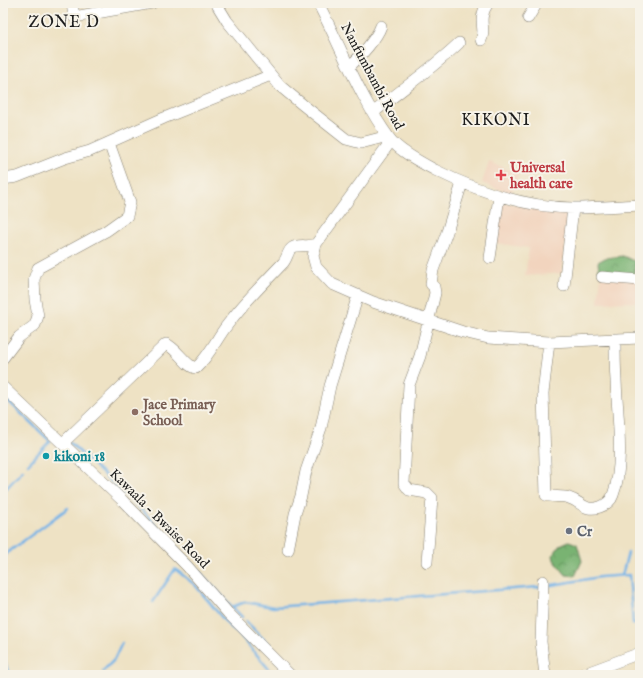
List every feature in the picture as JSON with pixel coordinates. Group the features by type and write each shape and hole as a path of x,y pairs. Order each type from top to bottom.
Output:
{"street":[{"path":"72,3 74,17 152,3"},
{"path":"216,3 227,21 272,75 292,96 346,139 361,143 389,138"},
{"name":"Nanfumbambi Road","path":"318,3 373,113 389,138 419,162 462,183 499,197 535,205 573,208 640,205"},
{"path":"481,40 483,35 482,14 488,3"},
{"path":"528,18 537,3"},
{"path":"350,66 360,57 371,40 377,37 381,26"},
{"path":"373,113 409,83 438,64 460,43"},
{"path":"3,179 16,177 66,158 90,151 164,118 272,75"},
{"path":"389,138 316,244 313,256 319,272 332,284 373,302 463,332 488,338 549,342 640,338"},
{"path":"3,358 19,338 35,325 38,316 35,300 34,279 38,268 106,231 127,216 130,202 109,143"},
{"path":"427,562 432,498 427,493 409,490 404,483 409,385 420,356 435,293 434,287 431,284 433,270 462,183"},
{"path":"490,258 499,197"},
{"path":"564,286 573,208"},
{"path":"65,446 66,440 166,344 176,351 192,367 196,368 209,354 222,331 241,308 284,263 290,249 296,246 311,247 316,244"},
{"path":"602,277 640,280"},
{"path":"288,550 306,471 321,428 330,386 358,295"},
{"path":"549,342 543,393 546,495 570,498 583,507 589,508 600,507 610,501 616,483 618,462 618,426 615,340"},
{"name":"Kawaala - Bwaise Road","path":"3,387 123,501 187,566 228,613 290,675"},
{"path":"543,585 542,642 545,675"},
{"path":"581,675 640,653"}],"shaded area":[{"path":"489,162 519,173 511,194 482,183"},
{"path":"500,202 570,212 562,273 525,276 529,248 495,243"},
{"path":"640,235 640,302 598,303 601,275 633,277"}],"green space":[{"path":"623,256 636,262 633,278 601,275 599,272 598,262 605,258"},
{"path":"569,541 577,544 582,561 575,576 566,575 554,560 553,555 560,545"}],"waterway":[{"path":"3,396 50,441 28,464"},
{"path":"69,442 144,512 168,539"},
{"path":"3,492 23,470"},
{"path":"3,556 68,508"},
{"path":"171,542 242,617"},
{"path":"622,575 628,553"},
{"path":"153,602 175,569 195,585 228,625 240,635 268,668"},
{"path":"546,586 600,577 629,575 633,624 640,622"},
{"path":"232,607 245,602 273,607 539,587"},
{"path":"246,621 279,655"},
{"path":"103,671 114,660 122,643"},
{"path":"3,655 9,675"},
{"path":"284,659 300,675"},
{"path":"609,670 623,665"}],"place":[{"name":"Universal health care","path":"501,175"},
{"name":"Jace Primary School","path":"135,412"},
{"name":"kikoni 18","path":"46,456"},
{"name":"Cr","path":"569,531"}],"district":[{"name":"ZONE D","path":"64,21"},
{"name":"KIKONI","path":"496,119"}]}
